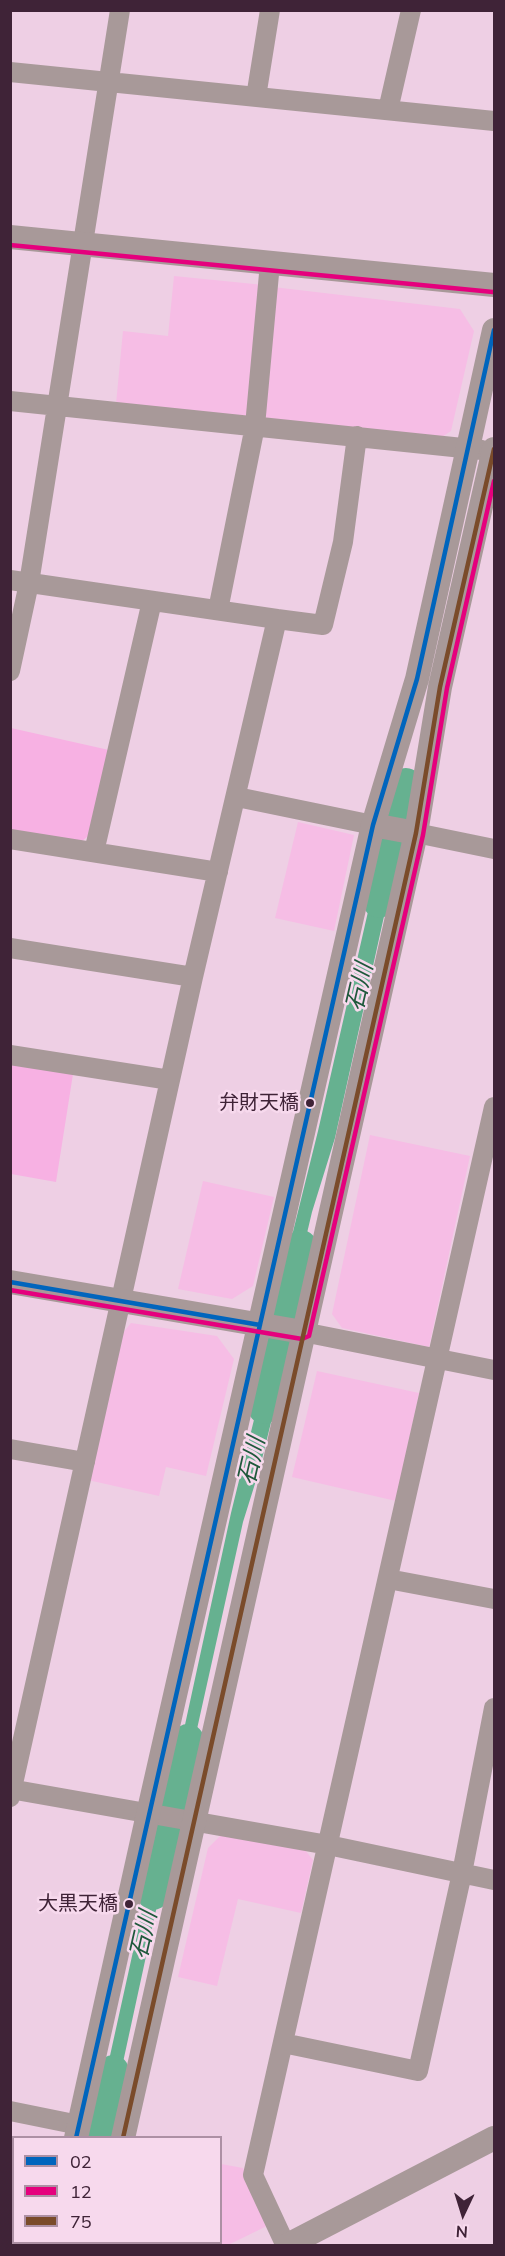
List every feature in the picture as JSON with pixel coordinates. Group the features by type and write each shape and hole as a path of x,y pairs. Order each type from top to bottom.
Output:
{"street":[{"path":"10,671 20,582 58,405 120,10"},
{"path":"256,97 270,10"},
{"path":"388,110 411,10"},
{"path":"10,72 495,121"},
{"path":"10,237 495,285"},
{"path":"218,610 255,426 270,263"},
{"path":"10,2111 78,2131 373,825 417,679 495,330"},
{"path":"10,401 494,450 440,687 416,833 123,2136"},
{"path":"20,582 323,625 343,542 357,436"},
{"path":"94,852 152,601"},
{"path":"277,619 11,1792 328,1845 495,1880"},
{"path":"237,797 495,849"},
{"path":"10,839 218,872"},
{"path":"10,948 194,977"},
{"path":"10,1055 171,1080"},
{"path":"494,1110 253,2175 286,2246 495,2138"},
{"path":"10,1282 260,1324 495,1370"},
{"path":"10,1449 85,1462"},
{"path":"388,1579 495,1599"},
{"path":"283,2043 418,2071 462,1873 495,1708"}],"shaded area":[{"path":"174,276 264,285 251,413 245,417 116,404 123,331 168,336"},
{"path":"273,287 460,309 474,331 451,431 442,437 268,420 262,413"},
{"path":"11,728 109,750 91,834 82,841 11,830"},
{"path":"298,822 354,835 334,931 275,918"},
{"path":"10,1064 73,1074 56,1182 11,1174"},
{"path":"370,1135 470,1156 429,1347 342,1328 332,1314"},
{"path":"203,1181 274,1197 253,1286 232,1299 178,1289"},
{"path":"131,1323 217,1336 234,1359 206,1476 166,1467 159,1496 88,1480 122,1334"},
{"path":"317,1371 419,1393 396,1501 292,1477"},
{"path":"222,1834 305,1850 313,1860 301,1913 238,1899 217,1986 178,1977 208,1848"},
{"path":"222,2164 243,2168 269,2225 228,2245 118,2246 118,2244 222,2244"}],"water":[{"path":"380,859 396,862 335,1138 312,1212 294,1288 280,1284 318,1131"},
{"path":"267,1367 284,1370 259,1471 243,1522 185,1783 173,1780 231,1513"},
{"path":"155,1852 168,1855 112,2113 98,2110"}],"waterway":[{"name":"石川","path":"379,902 406,784"},
{"name":"石川","path":"264,1408 301,1246"},
{"name":"石川","path":"153,1894 188,1740"},
{"name":"石川","path":"98,2136 113,2071"}],"transit line":[{"name":"12","path":"10,245 493,292"},
{"name":"02","path":"76,2136 373,825 417,679 494,330"},
{"name":"75","path":"123,2136 416,833 440,687 494,449"},
{"name":"12","path":"10,1290 302,1339 309,1336 423,835 447,688 494,481"},
{"name":"02","path":"10,1282 260,1325"}],"place":[{"name":"弁財天橋","path":"310,1103"},
{"name":"大黒天橋","path":"129,1904"}]}
